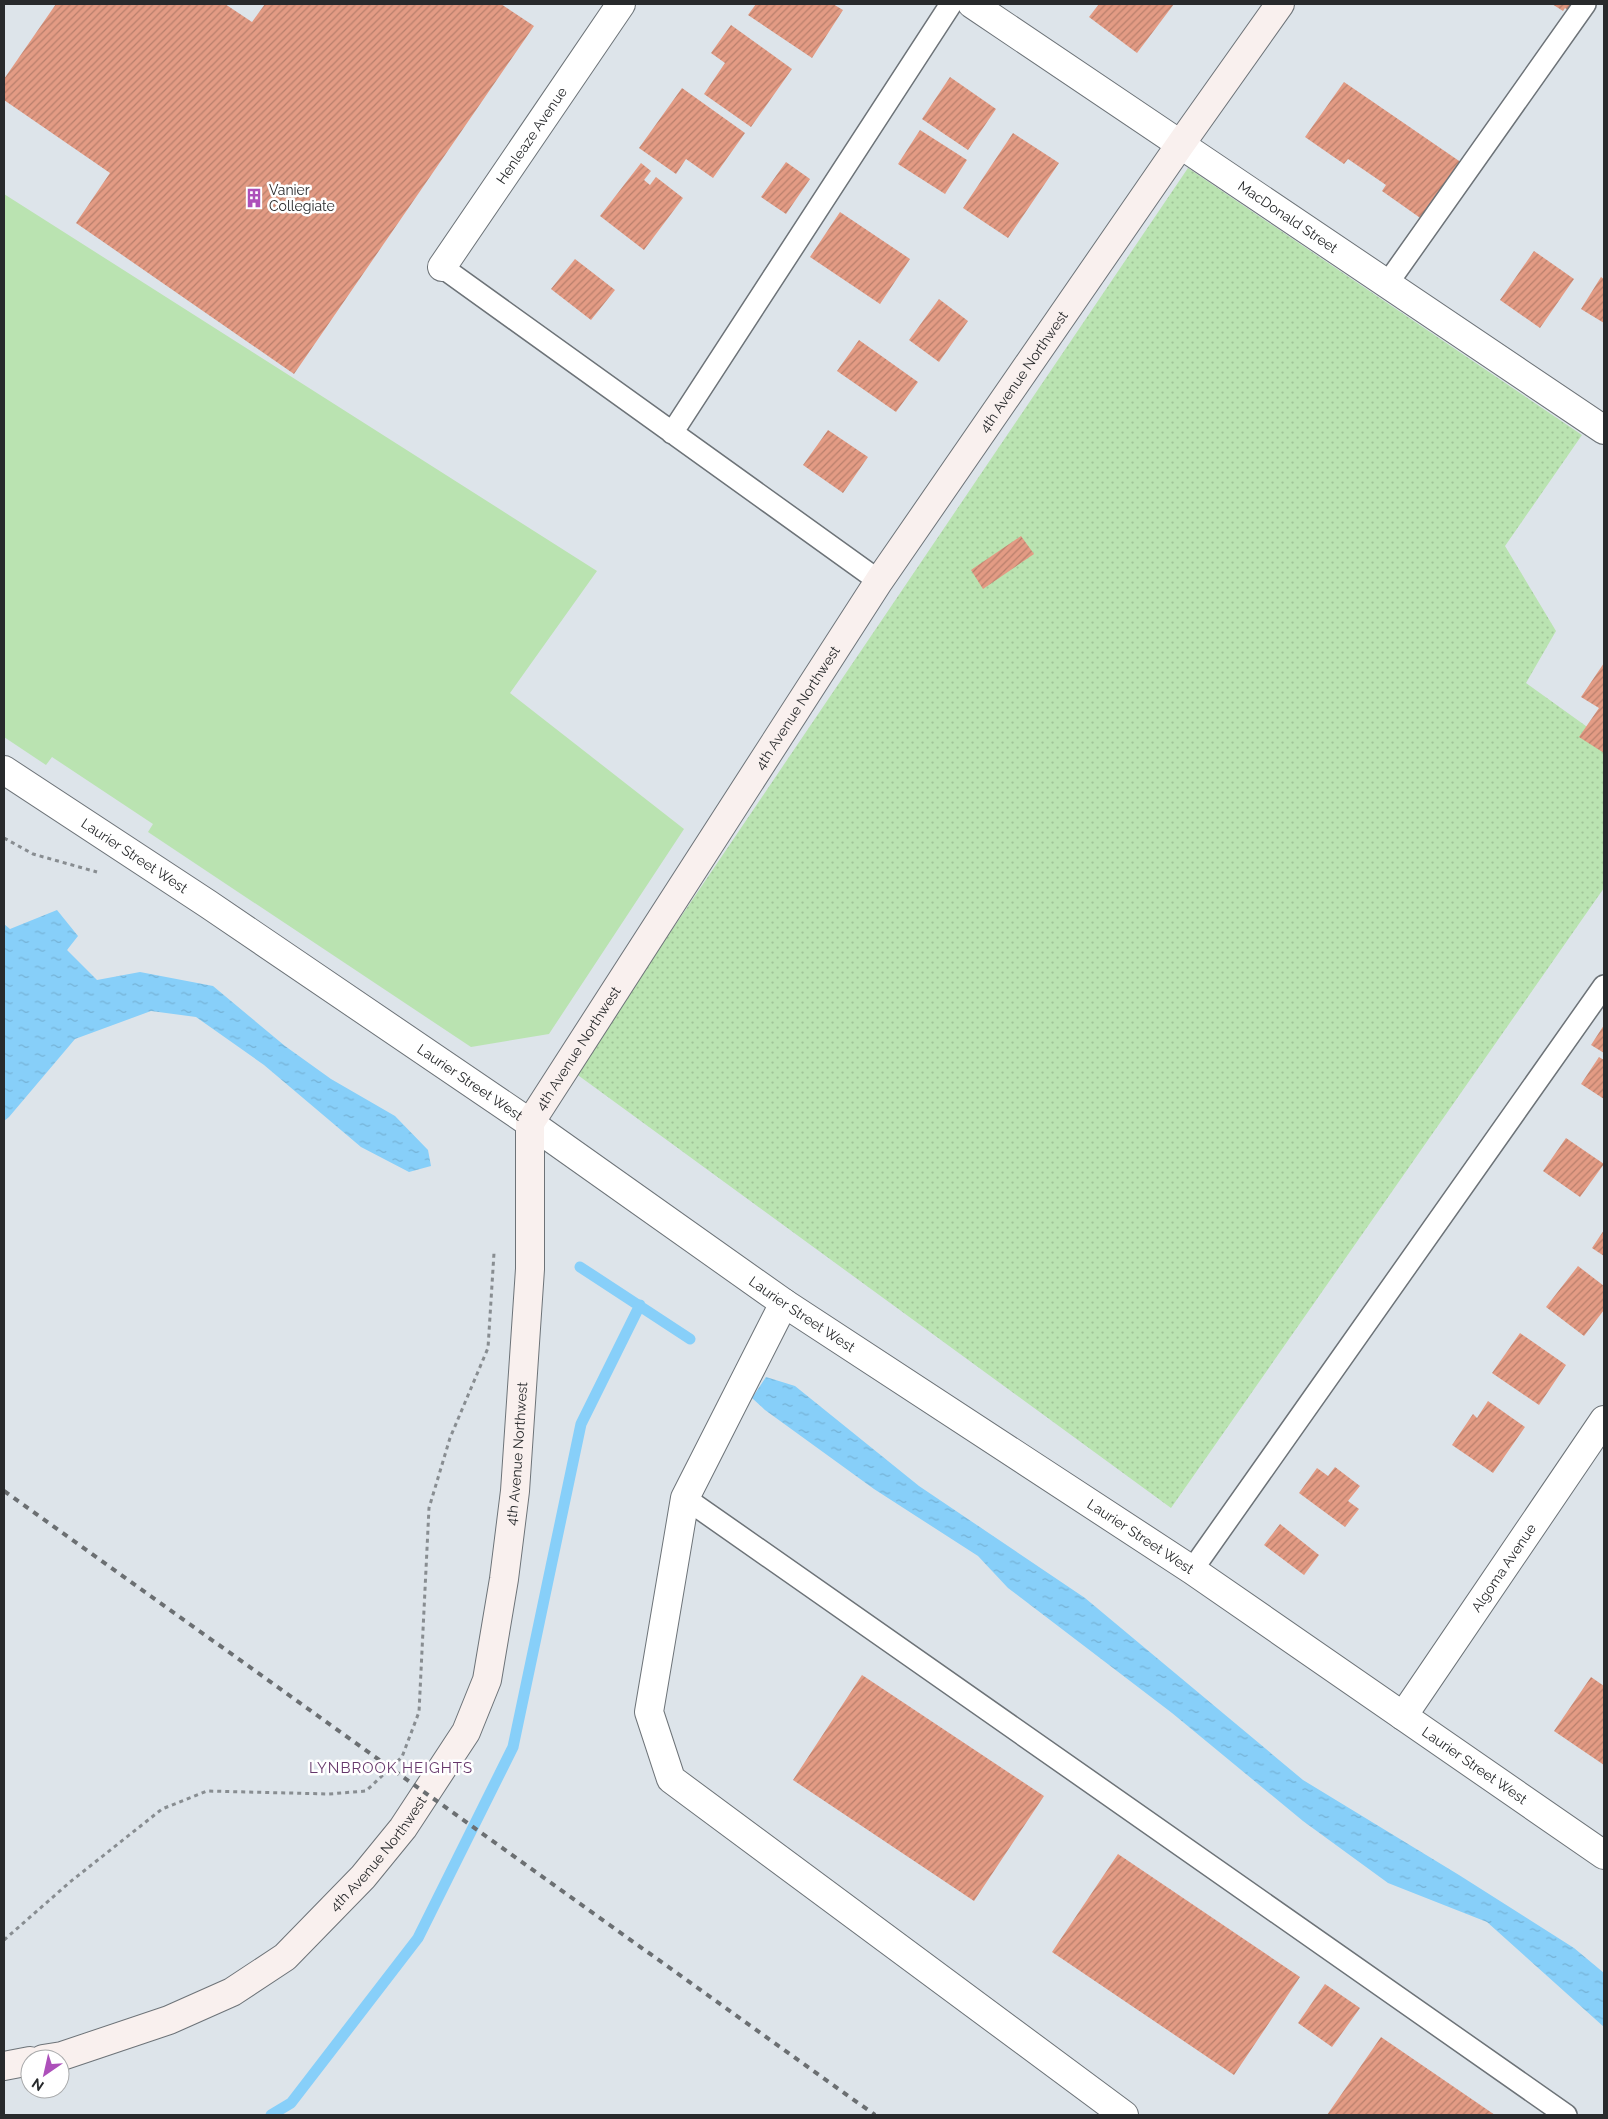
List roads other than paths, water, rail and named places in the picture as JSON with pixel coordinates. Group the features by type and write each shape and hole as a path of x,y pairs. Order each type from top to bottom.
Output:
{"street":[{"name":"Henleaze Avenue","path":"442,267 622,4"},
{"name":"MacDonald Street","path":"972,4 1604,430"},
{"name":"4th Avenue Northwest","path":"70,2053 169,2020 232,1992 285,1957 363,1877 403,1828 466,1732 487,1680 504,1579 515,1491 530,1269 530,1123 879,581 1180,145 1280,4"},
{"name":"Laurier Street West","path":"4,770 208,904 530,1123 784,1303 1192,1570 1604,1855"},
{"path":"784,1303 685,1498 649,1712 671,1778 1124,2115"},
{"name":"Algoma Avenue","path":"1403,1716 1604,1420"},
{"path":"4,2066 20,2063"}],"lane":[{"path":"672,433 951,4"},
{"path":"1387,284 1585,4"},
{"path":"442,267 879,581"},
{"path":"1192,1570 1604,986"},
{"path":"685,1498 1566,2115"}],"water":[{"path":"57,910 78,936 67,950 97,980 140,972 213,986 285,1046 331,1079 395,1116 428,1150 431,1166 409,1172 361,1147 264,1065 196,1017 151,1011 75,1039 4,1121 4,924 10,929"},
{"path":"766,1377 795,1386 919,1486 1085,1598 1303,1780 1574,1948 1604,1973 1604,2027 1487,1922 1388,1883 1303,1821 1172,1713 1008,1588 978,1556 874,1489 765,1410 752,1398"}],"waterway":[{"path":"580,1267 690,1339"},
{"path":"271,2115 291,2103 418,1938 513,1747 581,1424 640,1305"}],"railway":[{"path":"4,1491 875,2115"}],"place":[{"name":"Vanier Collegiate","path":"254,198"}],"district":[{"name":"LYNBROOK HEIGHTS","path":"391,1768"}]}
